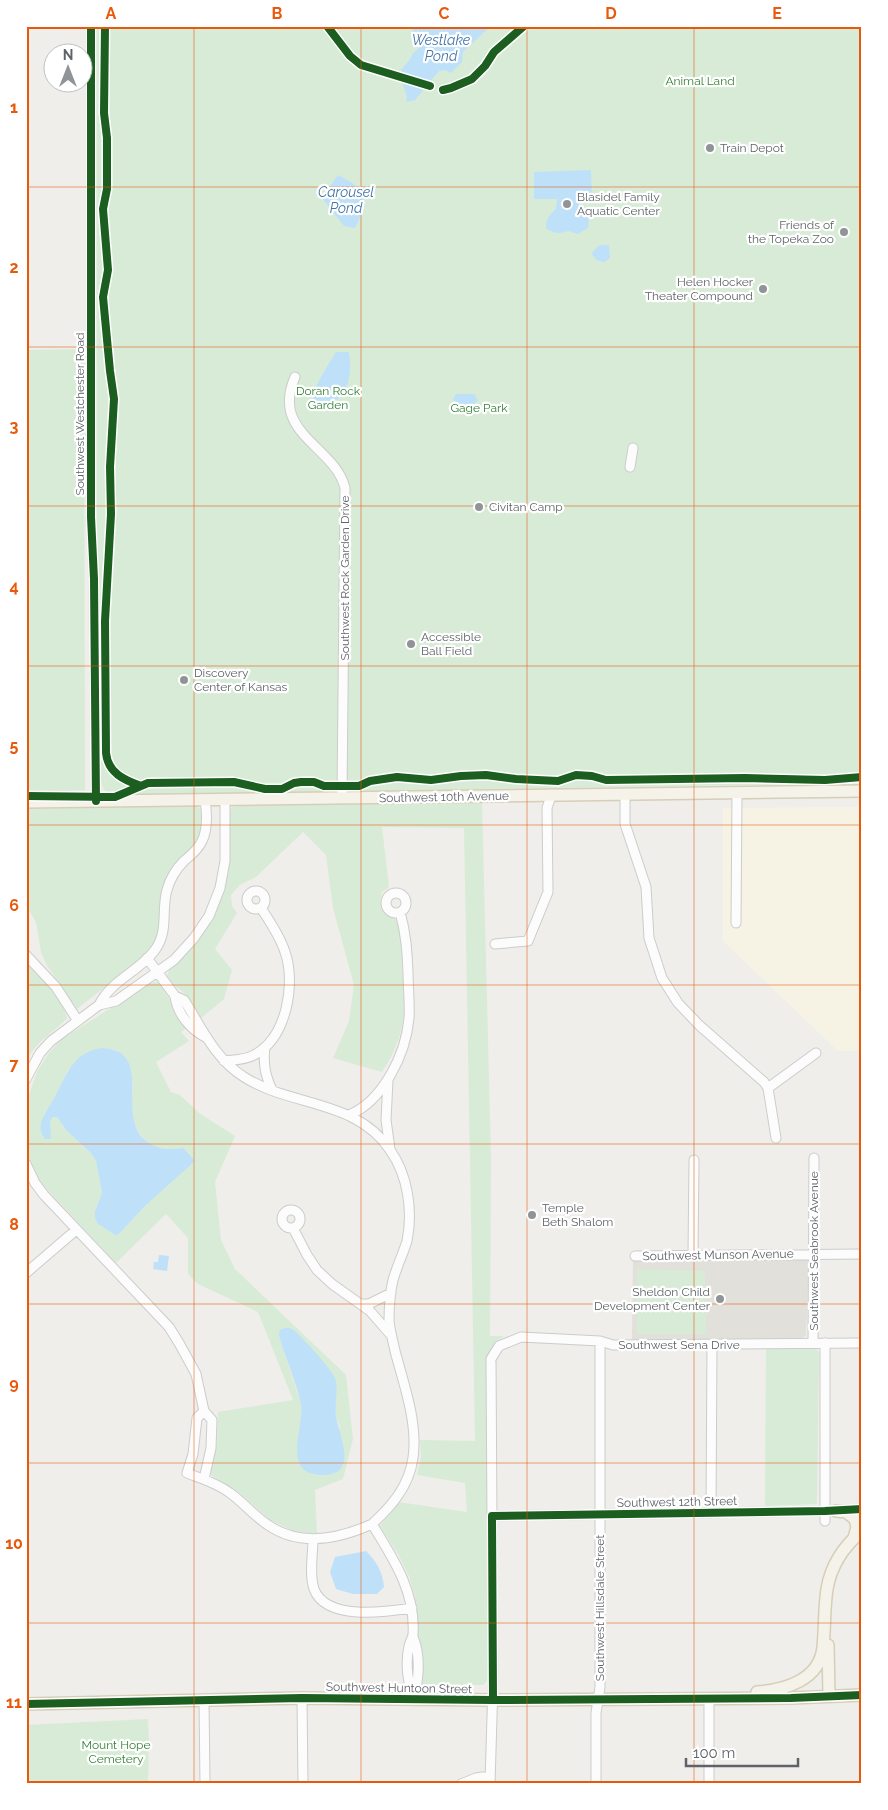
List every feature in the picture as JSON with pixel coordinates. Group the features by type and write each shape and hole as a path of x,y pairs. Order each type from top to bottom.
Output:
{"main road":[{"name":"Southwest 10th Avenue","path":"26,802 862,791"},
{"path":"730,1698 738,1693 786,1688 798,1683 817,1665 823,1648 827,1588 838,1559 845,1547 858,1534 855,1518 846,1512 830,1511"},
{"path":"826,1604 829,1696"},
{"name":"Southwest Huntoon Street","path":"26,1704 302,1698 598,1700 862,1695"}],"street":[{"name":"Southwest Westchester Road","path":"91,26 91,518 94,580 96,801"},
{"name":"Southwest Rock Garden Drive","path":"295,377 290,388 289,398 293,418 308,441 335,466 345,488 342,798"},
{"path":"630,467 633,448"},
{"path":"736,923 737,792"},
{"path":"624,794 625,824 646,888 648,938 662,978 678,1002 699,1024 764,1082 768,1088 776,1138"},
{"path":"495,944 528,941 548,892 547,808 551,796"},
{"path":"98,1005 116,1000 174,960 194,938 209,916 220,888 225,860 226,799"},
{"path":"26,1078 40,1053 51,1042 98,1005 105,993 147,958 156,948 162,937 165,925 166,896 172,877 203,840 206,820 205,800"},
{"path":"224,1060 247,1058 255,1055 265,1047 282,1019 288,1004 290,975 285,950 261,908"},
{"path":"349,1115 367,1105 375,1097 389,1077 404,1044 409,1019 406,933 400,912"},
{"path":"26,955 47,976 78,1021"},
{"path":"147,958 175,996 176,1005 185,1019 196,1032 207,1038 224,1060 243,1076 272,1090 349,1115 376,1134 390,1149 400,1169 405,1182 410,1212 406,1241 393,1281 390,1322 413,1425 414,1449 410,1473 404,1487 395,1501 372,1524 340,1537 313,1539 298,1537 268,1525 230,1492 188,1473 193,1454 197,1418 204,1411"},
{"path":"265,1047 264,1066 266,1078 272,1090"},
{"path":"768,1088 816,1053"},
{"path":"389,1077 386,1120 390,1149"},
{"name":"Southwest Seabrook Avenue","path":"813,1343 814,1158"},
{"path":"693,1256 694,1160"},
{"path":"26,1164 35,1183 44,1194 168,1327 179,1343 196,1374 204,1411 212,1420 211,1448 204,1480"},
{"path":"293,1228 317,1270 332,1284 370,1311 392,1336"},
{"path":"26,1273 76,1230"},
{"name":"Southwest Munson Avenue","path":"635,1256 862,1254"},
{"path":"361,1304 369,1304 391,1293"},
{"name":"Southwest Sena Drive","path":"492,1516 491,1359 499,1346 521,1338 600,1341 613,1345 862,1343"},
{"name":"Southwest Hillsdale Street","path":"596,1784 596,1713 600,1687 600,1341"},
{"name":"Southwest Seabrook Avenue","path":"825,1343 830,1511 825,1521"},
{"path":"711,1513 712,1344"},
{"name":"Southwest 12th Street","path":"492,1516 862,1509"},
{"path":"461,1784 476,1778 490,1780 493,1700 492,1516"},
{"path":"372,1524 401,1574 412,1608 413,1637 417,1646 418,1684 413,1700"},
{"path":"313,1539 312,1581 317,1596 329,1606 344,1611 383,1612 412,1608"},
{"path":"302,1698 303,1784"},
{"path":"709,1698 709,1784"},
{"path":"204,1700 205,1784"}],"shaded area":[{"path":"862,807 862,1051 838,1051 723,941 723,808"},
{"name":"Sheldon Child Development Center","path":"807,1259 809,1263 806,1336 802,1338 632,1340 633,1260"}],"green space":[{"name":"Gage Park","path":"95,26 862,26 862,781 809,784 477,789 447,792 115,797 104,790 100,778 96,442"},
{"path":"84,349 85,790 26,792 26,350"},
{"path":"482,802 491,1158 490,1336 504,1336 494,1344 488,1357 489,1672 487,1681 483,1685 426,1685 421,1683 420,1679 415,1596 409,1576 398,1554 380,1526 398,1502 467,1512 465,1483 417,1475 421,1457 420,1440 475,1441 464,828 382,827 389,887 382,892 380,899 382,908 395,918 399,927 404,1015 399,1037 382,1072 333,1058 349,1021 354,985 333,908 326,855 303,832 256,877 240,885 231,895 232,906 237,913 215,949 232,970 224,999 201,1018 183,992 172,984 167,975 169,970 200,937 215,913 221,899 229,863 229,812 232,807 250,803"},
{"path":"197,806 202,810 203,831 196,844 174,865 169,874 159,932 150,950 77,1009 46,964 41,952 36,922 30,912 26,912 26,809"},
{"path":"26,963 37,973 62,1005 67,1018 35,1048 26,1061"},
{"path":"159,983 188,1027 181,1032 189,1041 156,1062 171,1092 180,1095 199,1113 235,1136 215,1182 221,1240 235,1269 346,1375 353,1439 343,1479 315,1490 317,1534 294,1531 270,1520 240,1493 212,1476 210,1472 217,1444 218,1412 293,1400 258,1312 198,1284 188,1274 188,1238 166,1214 116,1263 43,1185 31,1167 26,1149 26,1104 37,1072 48,1054 61,1040 148,984","holes":["103,1048 116,1050 129,1074 133,1085 131,1111 141,1135 156,1147 166,1149 183,1148 147,1204 117,1236 99,1224 95,1218 95,1211 102,1193 96,1161 91,1153 67,1131 57,1117 53,1117 50,1121 44,1114 53,1101 68,1070","280,1339 335,1408 340,1427 315,1474 302,1468 298,1453 301,1404"]},
{"path":"637,1269 705,1271 706,1334 637,1334"},
{"path":"766,1347 814,1347 819,1352 817,1504 765,1506"},
{"name":"Mount Hope Cemetery","path":"148,1719 148,1784 26,1784 26,1725"}],"water":[{"name":"Westlake Pond","path":"410,26 491,26 463,52 462,62 451,73 445,70 439,71 415,100 406,102 407,97 402,82 401,70 420,44"},
{"name":"Blasidel Family Aquatic Center","path":"591,170 592,198 578,198 579,208 589,220 588,228 578,234 568,231 557,233 546,228 548,217 556,209 557,199 534,199 534,172"},
{"name":"Carousel Pond","path":"338,175 356,186 364,196 365,202 355,228 344,226 322,198"},
{"name":"Blasidel Family Aquatic Center","path":"609,245 610,258 605,262 597,260 592,253 598,246"},
{"path":"336,352 349,352 349,380 346,388 335,401 317,409 313,400 314,392"},
{"path":"456,394 474,394 478,400 474,404 457,404 453,399"},
{"path":"103,1048 120,1053 129,1062 132,1076 132,1108 135,1124 142,1137 160,1148 183,1148 195,1161 147,1204 117,1236 98,1224 95,1218 95,1211 102,1193 96,1161 91,1153 67,1131 57,1117 53,1117 50,1121 51,1139 45,1139 41,1129 44,1114 71,1066 84,1054"},
{"path":"159,1255 169,1256 167,1271 153,1269 154,1262 158,1262"},
{"path":"285,1328 291,1329 302,1338 335,1378 337,1387 336,1416 343,1443 344,1461 341,1468 335,1473 313,1474 303,1469 299,1462 297,1449 301,1405 280,1339 280,1330"},
{"path":"366,1551 378,1567 384,1587 377,1594 353,1594 336,1589 330,1572 335,1557"}],"cycle path":[{"path":"91,26 91,517 94,579 96,801"},
{"path":"105,26 104,113 107,138 107,189 103,209 108,270 103,297 114,399 110,467 111,514 105,621 106,753 107,760 113,771 141,786"},
{"path":"327,26 350,56 361,65 430,86"},
{"path":"443,90 472,79 485,66 494,52 524,26"},
{"path":"26,796 115,797 148,783 234,782 265,789 282,789 301,782 314,782 324,786 359,786 370,781 397,777 431,780 486,775 558,781 576,775 592,776 606,780 745,778 825,780 862,777"},
{"path":"493,1700 492,1516 862,1509"},
{"path":"26,1704 302,1698 493,1700 791,1698 862,1695"}],"place":[{"name":"Train Depot","path":"710,148"},
{"name":"Blasidel Family Aquatic Center","path":"567,204"},
{"name":"Friends of the Topeka Zoo","path":"844,232"},
{"name":"Helen Hocker Theater Compound","path":"763,289"},
{"name":"Civitan Camp","path":"479,507"},
{"name":"Accessible Ball Field","path":"411,644"},
{"name":"Discovery Center of Kansas","path":"184,680"},
{"name":"Temple Beth Shalom","path":"532,1215"},
{"name":"Sheldon Child Development Center","path":"720,1299"}],"park label":[{"name":"Animal Land","path":"700,81"},
{"name":"Doran Rock Garden","path":"328,398"}]}
